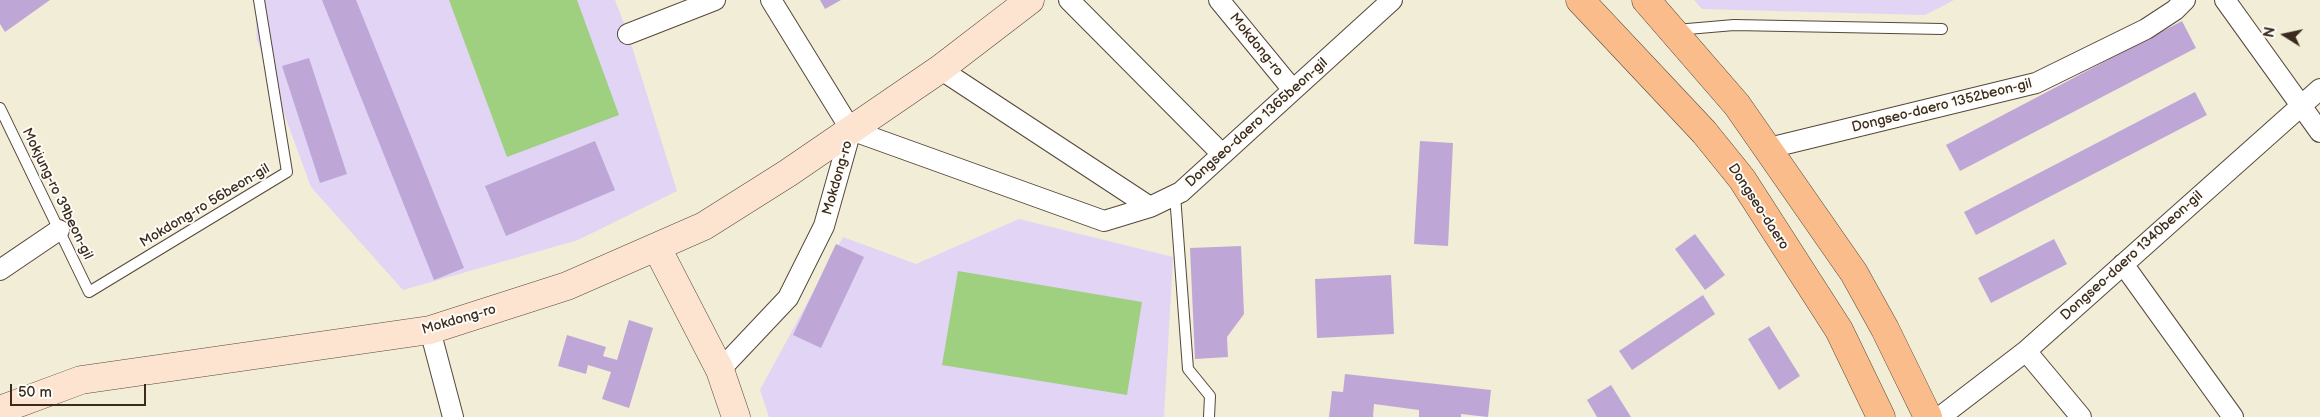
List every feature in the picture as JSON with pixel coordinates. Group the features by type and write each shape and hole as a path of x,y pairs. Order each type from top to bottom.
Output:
{"main road":[{"name":"Mokdong-ro","path":"0,410 81,380 430,330 567,286 704,226 940,69 1030,0"},
{"name":"Dongseo-daero","path":"1580,0 1704,132 1742,179 1839,330 1881,417"},
{"path":"1646,0 1736,105 1769,148 1854,273 1885,329 1928,417"},
{"path":"656,248 720,370 736,417"}],"street":[{"path":"628,34 715,0"},
{"path":"771,0 851,130"},
{"path":"1069,0 1222,154"},
{"name":"Mokdong-ro","path":"1220,0 1293,90"},
{"name":"Dongseo-daero 1365beon-gil","path":"851,130 1104,220 1150,207 1181,192 1392,0"},
{"name":"Dongseo-daero 1352beon-gil","path":"1769,148 2036,83 2146,29 2175,10 2185,0"},
{"path":"2225,0 2320,132"},
{"path":"940,69 1150,207"},
{"name":"Dongseo-daero 1340beon-gil","path":"1940,417 2026,351 2320,90"},
{"name":"Mokdong-ro","path":"720,370 788,298 824,226 851,130"},
{"path":"0,270 59,230"},
{"path":"2123,264 2233,417"},
{"path":"430,330 453,417"},
{"path":"2026,351 2081,417"}],"lane":[{"name":"Mokdong-ro 56beon-gil","path":"89,292 287,172 259,0"},
{"path":"1672,31 1734,25 1942,29"},
{"name":"Mokjung-ro 39beon-gil","path":"0,108 89,292"},
{"path":"1174,195 1188,370 1210,396 1208,417"}],"shaded area":[{"path":"255,0 615,0 628,34 677,191 578,240 403,290 311,187 257,40"},
{"path":"1694,0 1954,0 1925,15 1702,9"},
{"path":"1019,219 1173,257 1164,417 769,417 760,390 843,237 916,264"}],"green space":[{"path":"449,0 577,0 619,115 507,157"},
{"path":"958,271 1142,302 1127,395 942,365"}],"building":[{"path":"0,0 50,0 5,32 0,24"},
{"path":"322,0 356,0 464,268 434,280"},
{"path":"820,0 841,0 825,9"},
{"path":"2182,21 2196,48 1960,171 1946,145"},
{"path":"309,58 347,174 320,183 282,66"},
{"path":"2195,92 2207,115 1976,235 1964,212"},
{"path":"595,141 615,190 506,236 485,186"},
{"path":"1420,141 1453,143 1448,246 1414,244"},
{"path":"1695,234 1725,275 1705,290 1675,249"},
{"path":"2054,239 2067,264 1991,303 1978,278"},
{"path":"836,244 864,257 821,348 793,335"},
{"path":"1241,246 1244,314 1227,337 1228,357 1195,359 1190,248"},
{"path":"1391,275 1394,334 1317,338 1315,279"},
{"path":"1703,295 1715,314 1632,370 1619,351"},
{"path":"629,320 653,328 629,408 602,399 611,372 588,365 586,374 558,366 567,335 606,347 603,356 617,360"},
{"path":"1769,326 1800,376 1779,390 1748,339"},
{"path":"1345,374 1491,390 1488,417 1461,414 1461,417 1419,417 1419,410 1374,404 1373,417 1329,417 1332,391 1343,392"},
{"path":"1611,385 1631,417 1597,417 1587,400"}]}
